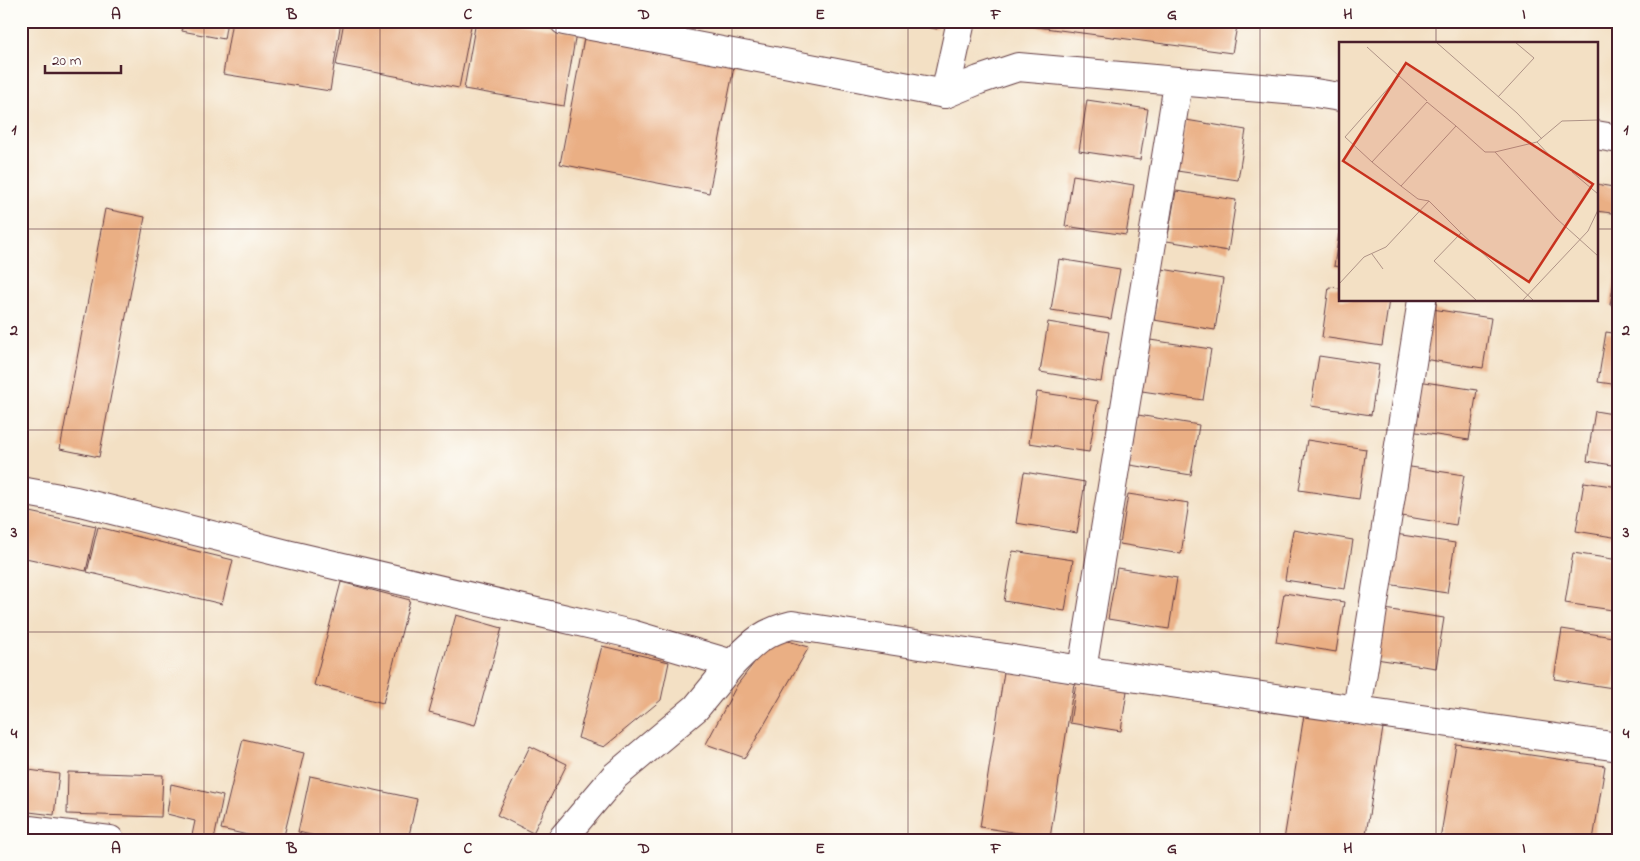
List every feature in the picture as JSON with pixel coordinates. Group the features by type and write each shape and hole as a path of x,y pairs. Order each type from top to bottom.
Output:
{"street":[{"path":"564,21 619,26 945,94 1018,67 1309,92 1339,97"},
{"path":"945,94 961,21"},
{"path":"1082,670 1177,82"},
{"path":"1598,135 1619,139"},
{"path":"1357,710 1422,301"},
{"path":"21,491 76,500 287,554 631,634 732,664"},
{"path":"561,840 615,776 696,708 732,664 756,641 774,629 792,625 1082,670 1619,747"},
{"path":"21,829 110,840"}],"building":[{"path":"184,21 227,21 224,39 182,31"},
{"path":"232,21 341,21 330,91 223,74"},
{"path":"344,21 472,21 459,88 336,65"},
{"path":"476,21 504,21 576,33 564,106 464,89"},
{"path":"913,21 938,21 937,29 913,25"},
{"path":"992,21 1238,21 1232,53"},
{"path":"1611,21 1619,21 1619,37 1613,38"},
{"path":"585,33 735,62 709,193 560,164"},
{"path":"1087,100 1148,109 1140,160 1079,151"},
{"path":"1186,120 1246,130 1238,180 1177,171"},
{"path":"1073,175 1134,185 1126,235 1065,226"},
{"path":"1598,184 1619,188 1619,214 1598,211"},
{"path":"1176,191 1236,200 1228,251 1167,241"},
{"path":"105,209 145,217 99,457 60,449"},
{"path":"1339,234 1339,267 1334,266"},
{"path":"1619,257 1619,306 1610,305"},
{"path":"1059,259 1120,269 1111,319 1051,310"},
{"path":"1162,269 1223,279 1215,330 1154,320"},
{"path":"1329,287 1339,288 1339,301 1389,301 1382,346 1322,337"},
{"path":"1432,309 1491,318 1483,368 1423,359"},
{"path":"1048,322 1109,332 1101,382 1040,372"},
{"path":"1606,332 1619,334 1619,385 1598,382"},
{"path":"1150,340 1211,349 1203,400 1142,391"},
{"path":"1319,356 1379,365 1371,415 1311,406"},
{"path":"1418,381 1477,390 1469,440 1410,431"},
{"path":"1037,392 1098,401 1089,452 1029,443"},
{"path":"1595,411 1619,415 1619,466 1587,461"},
{"path":"1138,415 1199,425 1191,475 1130,465"},
{"path":"1307,440 1366,449 1359,499 1299,490"},
{"path":"1404,466 1464,475 1456,525 1396,515"},
{"path":"1024,472 1085,482 1077,533 1016,523"},
{"path":"1584,482 1619,487 1619,538 1576,531"},
{"path":"1128,494 1189,503 1181,554 1120,544"},
{"path":"21,510 96,526 86,571 21,557"},
{"path":"98,527 233,560 222,604 87,572"},
{"path":"1293,530 1353,540 1345,589 1285,580"},
{"path":"1395,534 1455,543 1447,593 1387,584"},
{"path":"1013,551 1073,560 1065,611 1004,601"},
{"path":"1573,553 1619,560 1619,611 1565,603"},
{"path":"1117,568 1177,578 1169,629 1108,619"},
{"path":"341,582 410,600 383,703 314,685"},
{"path":"1284,593 1344,602 1336,652 1276,642"},
{"path":"1384,609 1444,618 1436,668 1376,659"},
{"path":"456,615 502,628 475,725 429,713"},
{"path":"1562,629 1619,638 1619,655 1613,688 1554,679"},
{"path":"774,637 809,647 745,758 706,744 737,685"},
{"path":"602,646 669,662 661,700 604,747 578,738"},
{"path":"1004,672 1074,683 1050,838 980,827"},
{"path":"1076,683 1127,691 1121,731 1070,723"},
{"path":"1304,715 1383,728 1365,840 1284,840"},
{"path":"243,739 304,753 283,840 270,840 221,829"},
{"path":"1456,744 1605,766 1593,840 1440,840"},
{"path":"530,746 567,764 533,833 497,815"},
{"path":"21,769 59,774 54,815 21,811"},
{"path":"68,772 163,775 161,817 67,814"},
{"path":"310,776 417,799 408,840 333,840 298,832"},
{"path":"171,784 223,796 214,840 191,840 195,821 167,814"}]}
